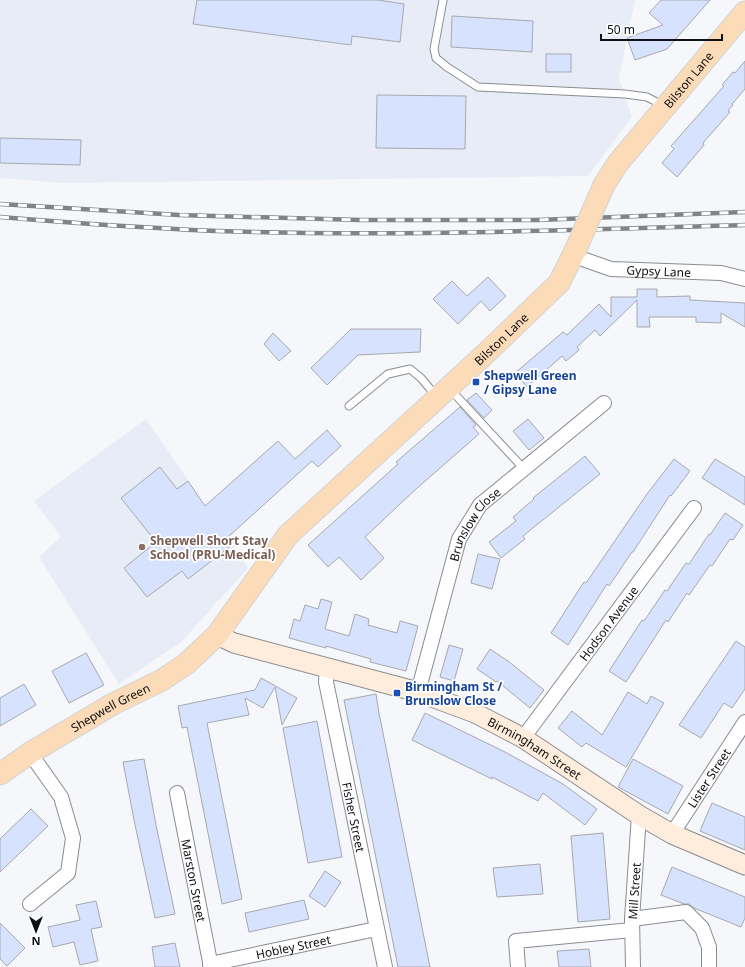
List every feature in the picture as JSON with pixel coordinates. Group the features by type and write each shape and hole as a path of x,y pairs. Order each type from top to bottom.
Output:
{"main road":[{"name":"Bilston Lane","path":"217,635 288,535 443,393 559,283 575,253 604,186 618,164 745,12"},
{"name":"Shepwell Green","path":"0,774 30,753 114,704 162,680 186,664 217,635"}],"street":[{"name":"Gypsy Lane","path":"575,253 611,269 721,273 745,279"},
{"name":"Brunslow Close","path":"418,692 459,539 480,505 604,403"},
{"name":"Hodson Avenue","path":"523,738 694,508"},
{"name":"Birmingham Street","path":"217,635 234,643 418,692 475,713 523,738 639,815 672,834 745,865"},
{"name":"Fisher Street","path":"327,668 326,682 385,967"},
{"name":"Lister Street","path":"672,834 745,722"},
{"path":"30,753 61,797 73,838 68,873 30,904"},
{"name":"Marston Street","path":"177,793 211,965"},
{"name":"Mill Street","path":"633,967 632,924 639,815"},
{"path":"518,967 516,942 632,924 686,912 702,928 709,947 709,967"},
{"name":"Hobley Street","path":"211,965 376,929"}],"lane":[{"path":"443,0 434,49 436,58 478,87 625,94 647,97 666,107"},
{"path":"349,406 388,374 410,369 443,393 524,469"}],"shaded area":[{"path":"0,0 635,0 619,78 632,117 588,176 65,183 0,178"},
{"name":"Shepwell Short Stay School (PRU-Medical)","path":"146,419 248,568 181,642 119,684 39,557 61,537 34,501"}],"building":[{"path":"197,0 378,0 404,4 400,42 352,36 351,45 193,24"},
{"path":"661,0 710,0 667,49 635,60 627,38 663,25 649,13"},
{"path":"452,16 533,21 532,52 451,47"},
{"path":"546,54 571,54 571,72 546,72"},
{"path":"745,61 745,89 732,104 733,105 728,111 730,112 703,143 704,145 677,177 662,163 674,149 671,146 724,86 722,85 733,72 735,73"},
{"path":"377,95 466,96 465,149 376,148"},
{"path":"0,138 81,140 80,165 0,163"},
{"path":"488,277 506,296 490,311 481,301 458,324 433,299 452,281 467,296"},
{"path":"637,289 657,289 657,297 690,296 690,300 745,303 745,327 721,313 721,323 696,322 696,317 649,317 650,327 637,327 637,300 600,336 595,330 577,347 579,350 566,361 562,356 527,387 515,373 563,332 567,335 599,304 611,317 611,297 637,297"},
{"path":"351,329 421,329 420,352 358,355 327,385 311,368"},
{"path":"273,333 291,351 279,361 264,344"},
{"path":"476,393 492,410 484,418 467,400"},
{"path":"460,407 476,425 473,427 479,434 416,489 365,537 384,558 361,580 339,557 328,567 308,545 398,464 396,462"},
{"path":"528,419 544,438 529,450 513,431"},
{"path":"327,430 341,446 318,467 312,461 227,538 232,545 188,579 182,571 147,597 124,568 156,542 121,498 160,467 177,489 188,481 205,506 278,441 295,459"},
{"path":"585,456 600,474 523,536 525,539 501,558 489,542 516,521 513,517 534,499 533,498"},
{"path":"674,459 690,471 671,496 670,495 609,586 607,584 568,645 551,633 584,582 586,583 647,494"},
{"path":"715,459 745,477 745,505 702,478"},
{"path":"725,513 743,525 733,540 730,539 712,566 710,565 689,595 687,593 668,622 666,620 626,682 609,671 642,620 644,621 686,563 689,564"},
{"path":"478,554 500,559 492,589 471,583"},
{"path":"321,599 332,602 325,629 349,636 355,614 369,619 368,625 397,633 400,621 418,626 406,671 370,662 371,659 326,646 326,648 289,638 294,619 300,621 305,605 318,609"},
{"path":"736,641 745,647 745,689 732,708 724,703 701,738 679,725"},
{"path":"449,645 463,649 454,681 440,677"},
{"path":"490,649 508,661 544,690 530,708 497,681 496,682 477,669"},
{"path":"86,653 104,685 69,703 52,671"},
{"path":"261,678 297,698 282,725 275,687 263,708 245,698 249,715 207,723 242,899 222,904 187,727 182,728 178,706 255,690"},
{"path":"24,684 36,705 0,726 0,698"},
{"path":"628,692 647,704 651,696 664,703 626,767 586,743 582,747 558,728 572,711 602,735"},
{"path":"376,694 430,967 398,967 344,700"},
{"path":"425,713 505,752 563,784 597,809 585,825 543,793 538,801 492,777 492,779 412,740"},
{"path":"317,721 342,857 308,863 283,728"},
{"path":"144,759 175,914 155,918 123,762"},
{"path":"633,759 683,786 668,814 618,787"},
{"path":"712,803 745,817 745,850 700,831"},
{"path":"31,809 48,826 0,872 0,839"},
{"path":"603,833 610,919 578,922 571,836"},
{"path":"540,864 543,894 497,897 493,868"},
{"path":"672,867 745,897 745,918 741,927 694,908 689,904 684,904 661,895"},
{"path":"325,871 341,882 325,907 309,896"},
{"path":"304,900 309,919 249,932 245,913"},
{"path":"96,901 102,927 91,929 98,961 80,965 74,942 53,947 48,927 80,920 76,905"},
{"path":"0,923 25,948 7,966 0,959"},
{"path":"175,943 180,967 155,967 152,947"},
{"path":"589,949 591,967 559,967 557,951"}],"railway":[{"path":"0,204 179,215 360,220 538,220 745,212"},
{"path":"0,217 163,228 283,233 547,231 745,225"}],"place":[{"name":"Shepwell Green / Gipsy Lane","path":"476,382"},
{"name":"Shepwell Short Stay School (PRU-Medical)","path":"142,547"},
{"name":"Birmingham St / Brunslow Close","path":"397,693"}]}
